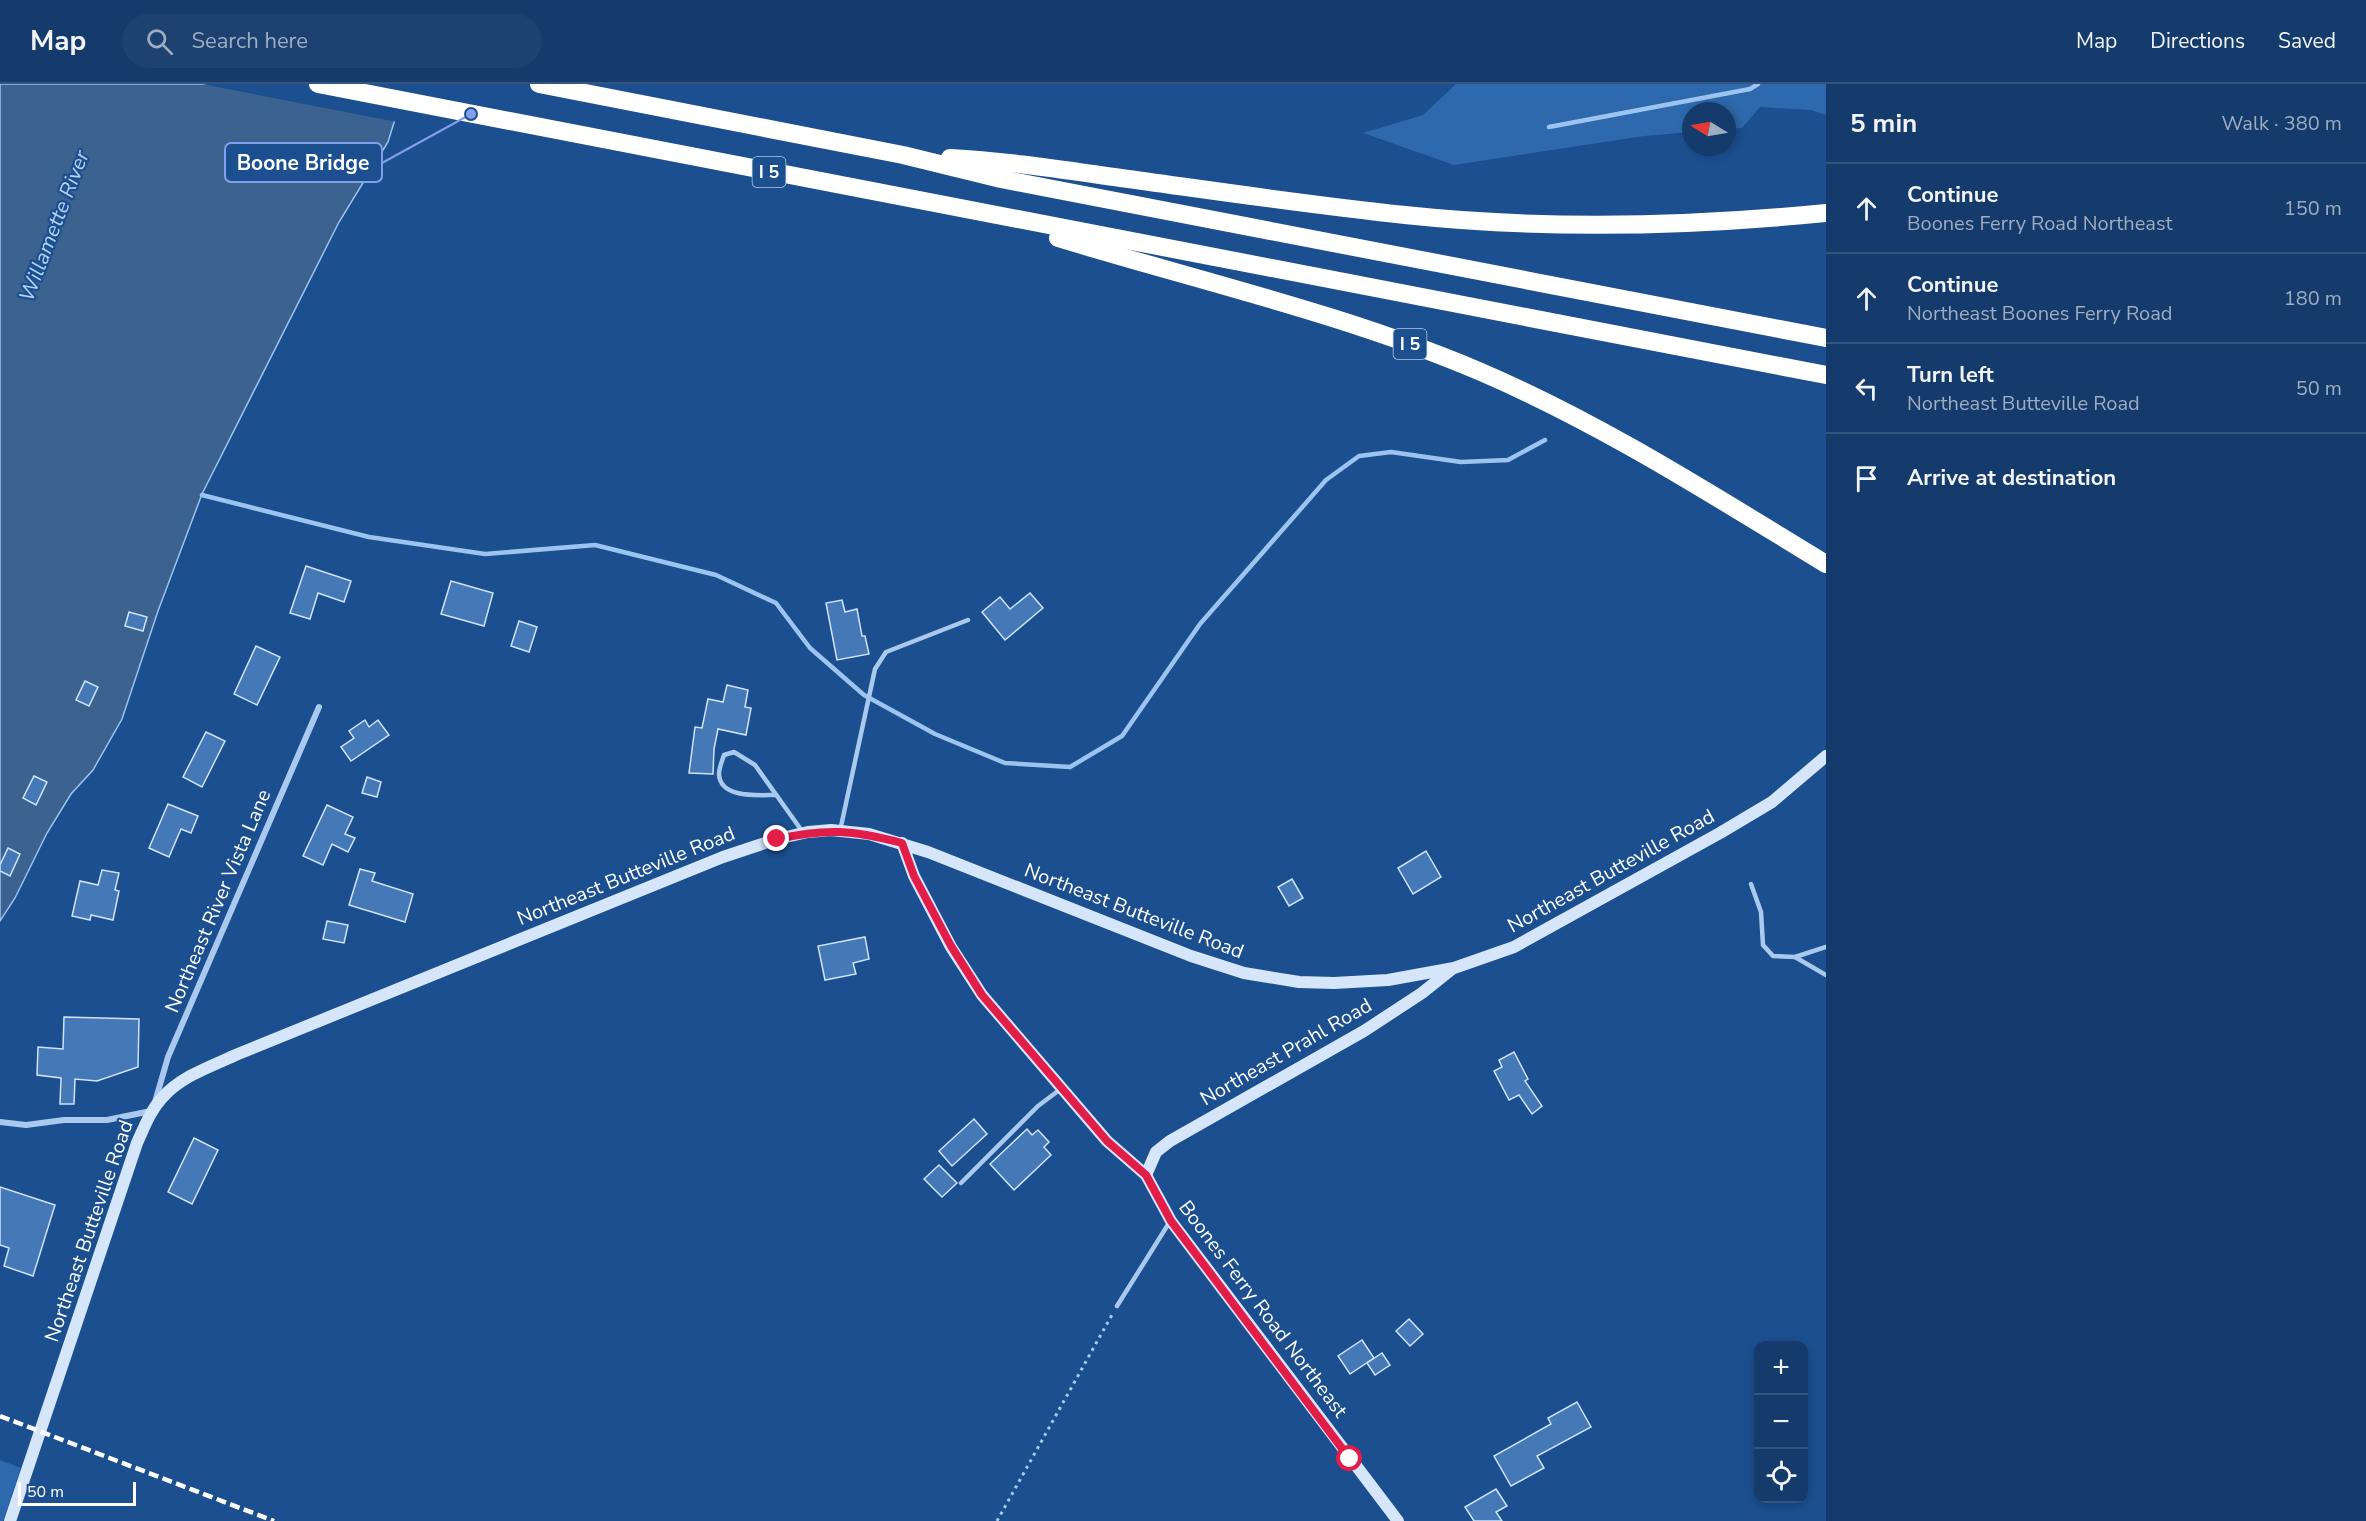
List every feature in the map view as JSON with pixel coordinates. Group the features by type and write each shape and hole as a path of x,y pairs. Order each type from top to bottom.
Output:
{"highway":[{"name":"I 5","path":"318,84 1826,375"},
{"name":"I 5","path":"538,84 903,155 1001,178 1826,338"},
{"name":"I 5","path":"903,155 1006,161 1289,201 1474,222 1671,225 1826,213"},
{"name":"I 5","path":"958,209 1321,314 1481,372 1601,430 1826,564"},
{"name":"I 5","path":"1728,319 1826,327"},
{"name":"I 5","path":"1779,366 1826,383"}],"street":[{"name":"Northeast River Vista Lane","path":"152,1111 168,1057 319,707"},
{"name":"Northeast Butteville Road","path":"10,1521 137,1143 152,1111 162,1097 187,1078 238,1054 723,858 777,839 804,833 840,831 869,834 902,843 1191,956 1244,973 1299,982 1334,983 1388,980 1454,968 1514,947 1720,833 1772,802 1826,756"},
{"path":"902,843 914,876 964,968 982,995 1107,1141 1146,1175"},
{"name":"Northeast Prahl Road","path":"1146,1175 1156,1152 1170,1141 1372,1025 1422,993 1454,968"},
{"path":"0,1122 26,1125 64,1120 107,1120 152,1111"},
{"name":"Boones Ferry Road Northeast","path":"1146,1175 1171,1221 1398,1521"}],"lane":[{"path":"840,831 876,669 886,652 968,621"},
{"path":"776,795 740,795 727,788 719,773 724,755 734,752 754,765 804,833"},
{"path":"1751,884 1761,912 1763,945 1773,956 1796,957 1826,947"},
{"path":"1796,957 1826,975"},
{"path":"961,1183 1038,1106 1062,1088"},
{"path":"1117,1306 1171,1221"}],"path":[{"path":"997,1521 1117,1306"}],"shaded area":[{"path":"1456,84 1826,84 1826,115 1811,110 1760,107 1742,128 1736,128 1736,102 1682,102 1682,133 1644,136 1454,165 1363,133 1423,115"},
{"path":"0,1460 21,1468 3,1521 0,1521"}],"water":[{"name":"Willamette River","path":"0,84 406,84 388,142 339,222 202,494 158,611 122,719 93,770 71,794 47,833 15,898 0,921"}],"pier":[{"path":"202,84 409,84 397,122"}],"building":[{"path":"306,566 351,581 344,602 318,593 310,619 290,613"},
{"path":"451,581 493,593 484,626 441,614"},
{"path":"1030,593 1043,608 1005,640 982,612 1000,597 1010,609"},
{"path":"842,600 845,612 857,609 862,636 865,636 869,654 837,660 826,603"},
{"path":"129,612 147,617 143,631 125,626"},
{"path":"519,621 537,627 529,652 511,646"},
{"path":"256,646 280,657 257,705 234,694"},
{"path":"85,681 98,687 89,706 76,700"},
{"path":"727,685 748,690 745,707 751,708 746,735 718,729 713,774 689,773 695,727 702,728 708,699 723,702"},
{"path":"365,720 369,727 378,720 389,735 351,761 341,747 354,738 349,731"},
{"path":"206,732 225,741 202,787 183,777"},
{"path":"34,776 47,782 36,805 23,798"},
{"path":"367,777 381,782 377,797 362,793"},
{"path":"168,804 198,816 191,833 181,829 169,857 149,848"},
{"path":"327,805 353,817 345,834 355,838 348,852 332,844 323,865 303,856"},
{"path":"8,848 20,854 10,876 0,871 0,865"},
{"path":"1426,851 1441,877 1413,894 1398,868"},
{"path":"360,869 375,873 372,881 413,894 405,922 349,905"},
{"path":"102,870 119,873 115,890 119,891 113,920 91,915 90,920 72,916 80,881 98,885"},
{"path":"1292,879 1303,898 1289,906 1278,887"},
{"path":"327,921 348,925 344,943 323,939"},
{"path":"865,937 869,959 853,963 856,974 825,980 818,946"},
{"path":"64,1017 139,1019 138,1067 97,1081 75,1079 74,1104 60,1104 61,1078 37,1075 38,1047 63,1049"},
{"path":"1514,1052 1528,1079 1525,1081 1542,1106 1532,1114 1519,1095 1509,1100 1494,1071 1502,1067 1499,1060"},
{"path":"974,1119 987,1134 952,1166 939,1151"},
{"path":"1027,1129 1032,1135 1038,1130 1049,1142 1044,1147 1051,1155 1014,1190 990,1164"},
{"path":"194,1138 218,1150 192,1204 168,1192"},
{"path":"939,1165 957,1183 942,1197 924,1179"},
{"path":"0,1187 55,1205 33,1276 4,1266 9,1248 0,1245"},
{"path":"1409,1319 1423,1334 1410,1346 1396,1331"},
{"path":"1362,1340 1374,1358 1350,1374 1338,1356"},
{"path":"1382,1353 1390,1365 1375,1375 1367,1363"},
{"path":"1577,1402 1591,1427 1537,1456 1544,1468 1511,1486 1494,1456 1551,1424 1548,1418"},
{"path":"1496,1489 1507,1506 1496,1512 1502,1521 1474,1521 1465,1507"}],"waterway":[{"path":"1549,127 1750,89 1758,84"},
{"path":"202,495 369,537 485,554 595,545 716,575 776,603 810,648 864,695 935,734 1005,763 1070,767 1122,736 1200,624 1326,480 1359,456 1391,452 1461,462 1508,460 1545,440"}],"railway":[{"path":"0,1416 274,1521"}],"place":[{"name":"Boone Bridge","path":"471,114"}],"route":[{"path":"777,839 808,832 831,830 869,834 902,843 914,876 951,946 982,995 1107,1141 1146,1175 1171,1221 1350,1459"}]}
